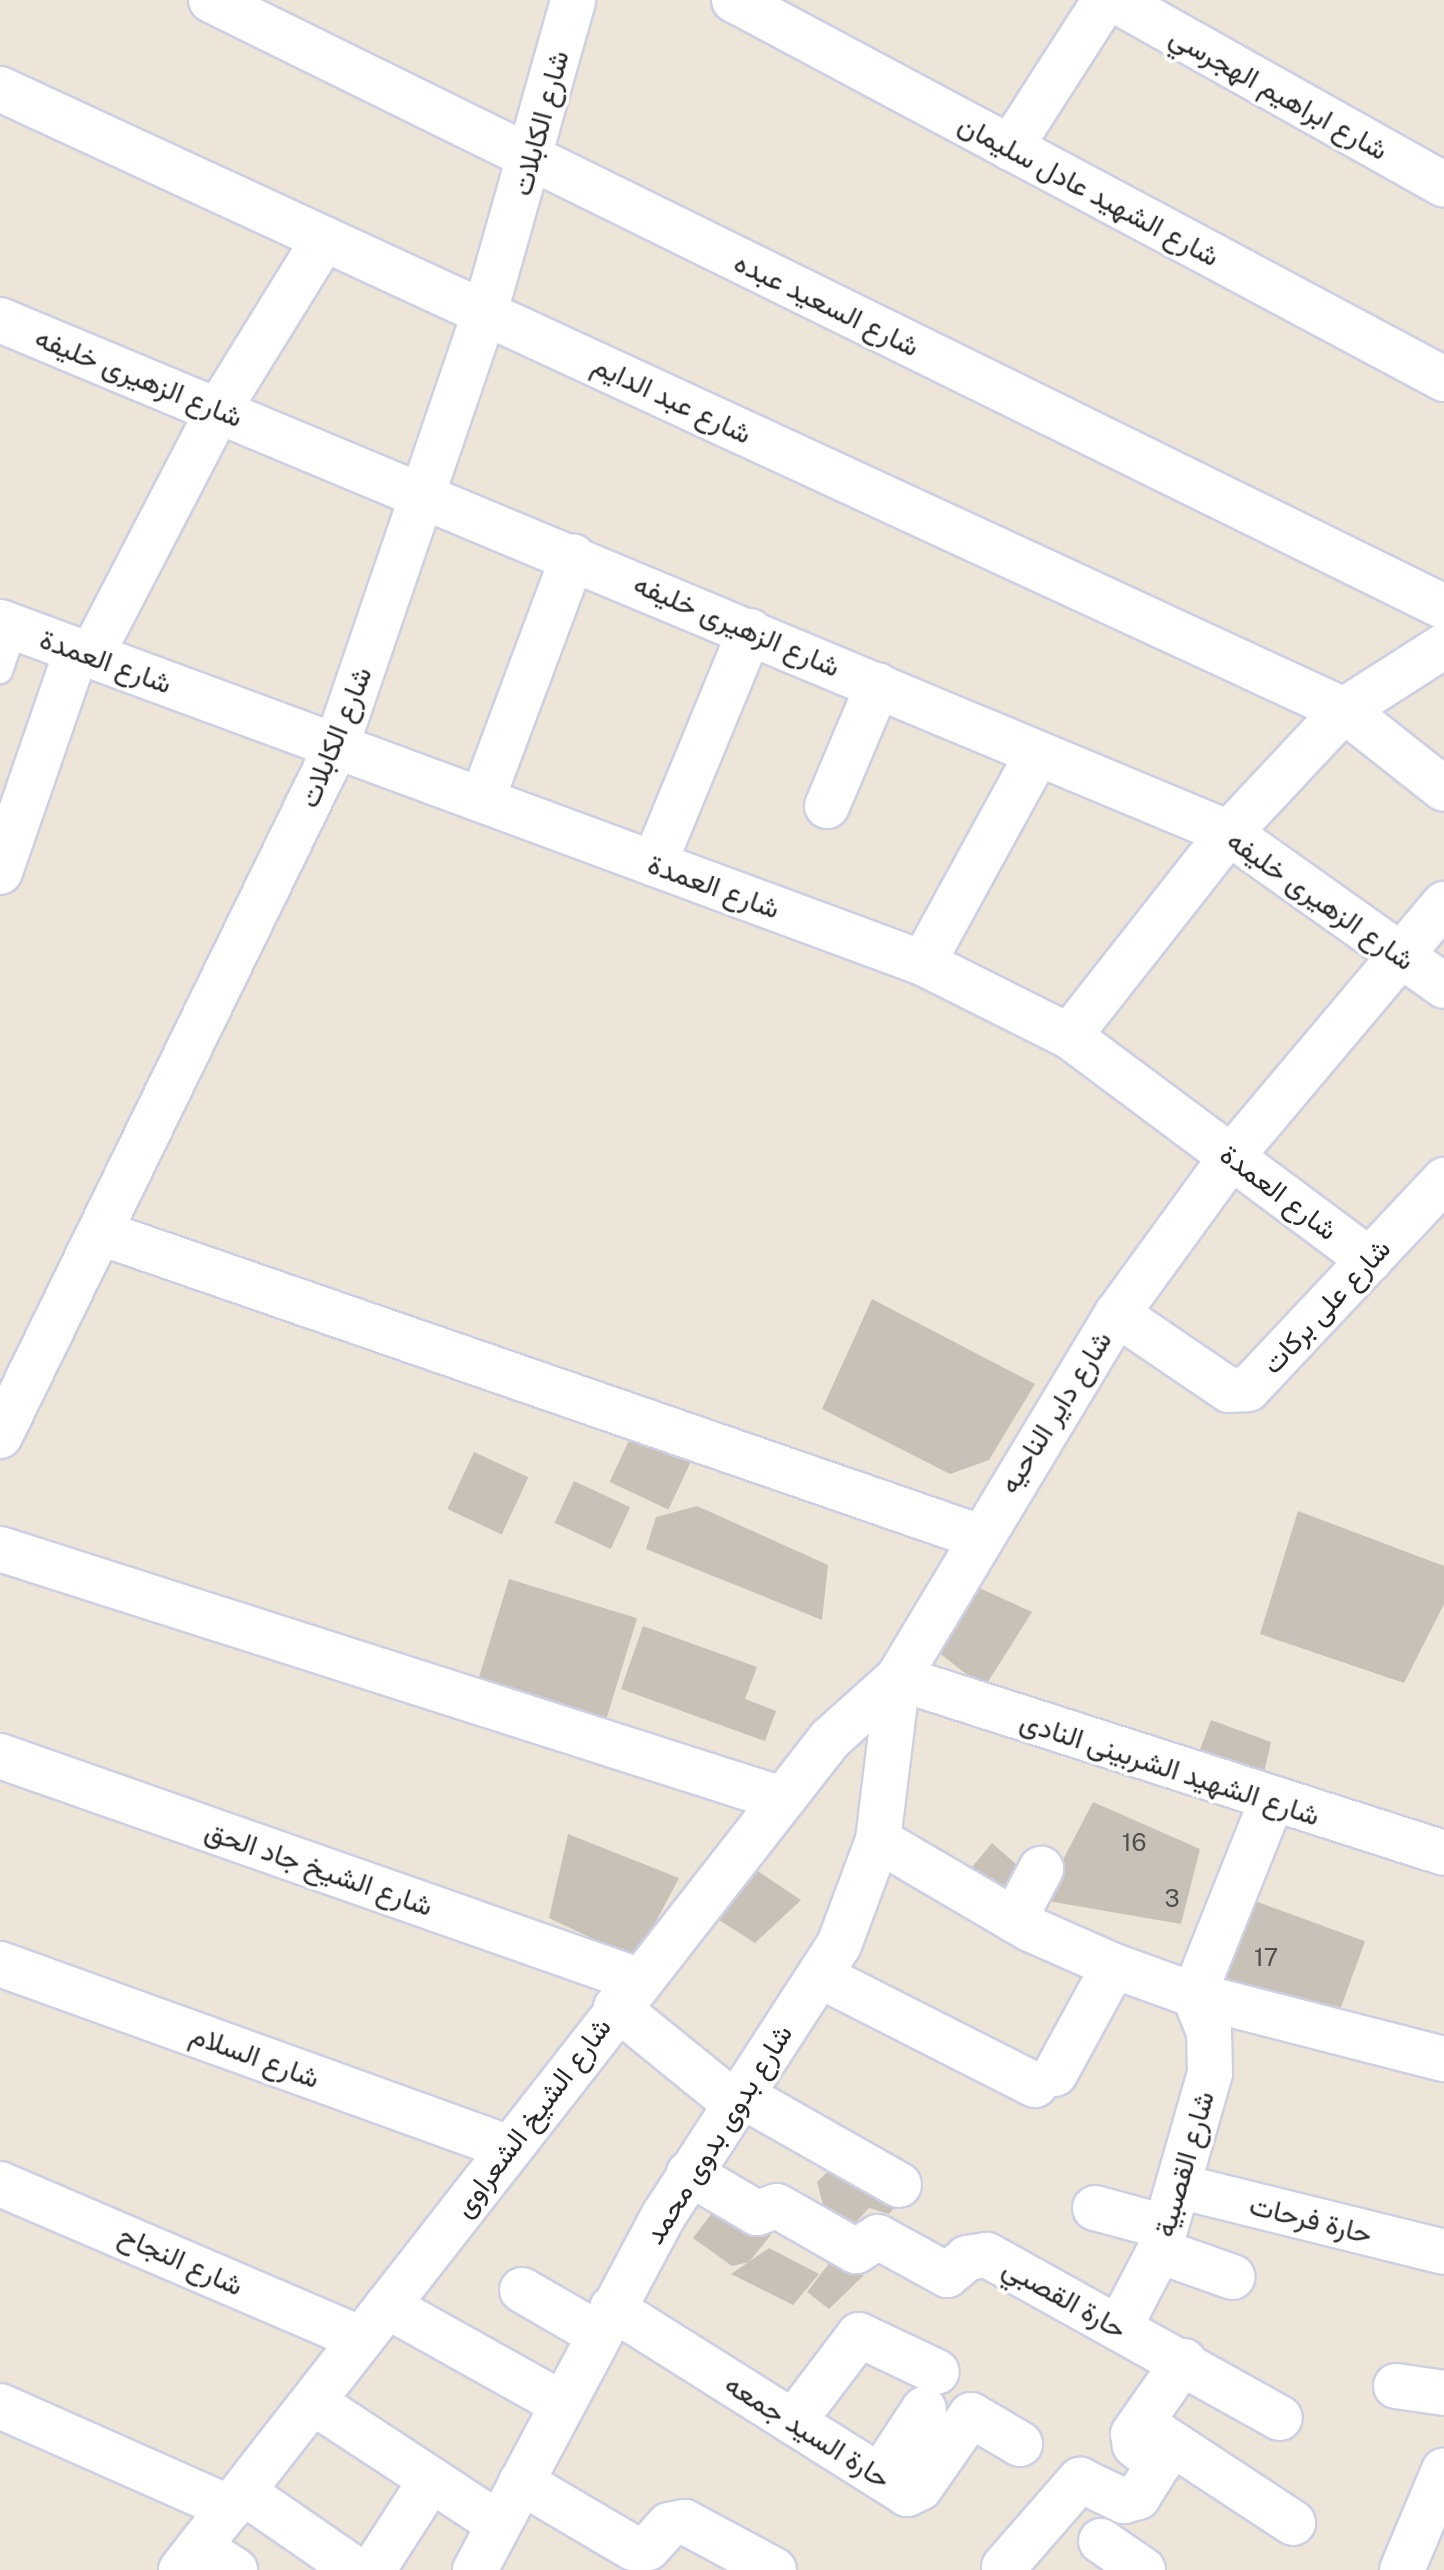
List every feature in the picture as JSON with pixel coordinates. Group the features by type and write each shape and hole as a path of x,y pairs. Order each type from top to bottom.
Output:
{"street":[{"name":"شارع السعيد عبده","path":"211,0 1444,607"},
{"name":"شارع الكابلات","path":"0,1436 104,1234 336,747 485,312 532,158 573,0"},
{"name":"شارع الشهيد عادل سليمان","path":"734,0 1444,379"},
{"path":"1010,148 1105,0"},
{"name":"شارع ابراهيم الهجرسي","path":"1115,0 1444,185"},
{"name":"شارع عبد الدايم","path":"0,89 1344,710 1444,789"},
{"path":"0,872 84,653 219,409 324,239"},
{"name":"شارع الزهيرى خليفه","path":"0,320 424,493 1229,833 1444,986"},
{"path":"482,800 573,556"},
{"name":"شارع العمدة","path":"7,625 923,963 1069,1036 1370,1260"},
{"path":"654,864 750,631"},
{"path":"1069,1036 1229,833 1344,710 1444,646"},
{"path":"827,806 878,685"},
{"path":"923,963 1038,753"},
{"name":"شارع داير الناحيه","path":"898,1678 977,1536 1117,1314 1231,1157 1444,904"},
{"name":"شارع على بركات","path":"1117,1314 1229,1390 1242,1391 1444,1180"},
{"path":"104,1234 977,1536"},
{"path":"0,1549 782,1799"},
{"name":"شارع الشيخ الشعراوى","path":"205,2562 236,2500 627,1994 830,1739 898,1678"},
{"name":"شارع الشهيد الشربينى النادى","path":"898,1678 1271,1802 1444,1853"},
{"name":"شارع بدوى بدوى محمد","path":"475,2570 605,2321 689,2173 736,2098 822,1977 878,1840 898,1678"},
{"name":"شارع الشيخ جاد الحق","path":"0,1756 627,1994 736,2098 899,2185"},
{"path":"1194,1995 1271,1802"},
{"path":"878,1840 1014,1920 1114,1966 1194,1995 1444,2059"},
{"path":"1014,1920 1041,1869"},
{"name":"شارع السلام","path":"0,1964 510,2148"},
{"path":"822,1977 1045,2080 1114,1966"},
{"name":"شارع القصبية","path":"1119,2328 1167,2221 1210,2073 1209,2032 1194,1995"},
{"name":"حارة القصبي","path":"689,2173 757,2213 777,2206 856,2251 878,2237 947,2275 967,2258 987,2255 1184,2361 1280,2418"},
{"name":"شارع النجاح","path":"0,2184 374,2322 562,2404"},
{"path":"1095,2208 1167,2221 1233,2277"},
{"name":"حارة فرحات","path":"1167,2221 1444,2252"},
{"name":"حارة السيد جمعه","path":"522,2290 605,2321 793,2422 880,2476 917,2492 971,2415 1020,2444"},
{"path":"793,2422 859,2335 930,2390 880,2476"},
{"path":"1004,2567 1072,2484 1088,2479 1124,2501 1138,2497 1159,2464 1132,2440 1184,2361"},
{"path":"1396,2386 1444,2393"},
{"path":"313,2402 499,2524"},
{"path":"0,2406 236,2500 333,2563"},
{"path":"1141,2423 1293,2523"},
{"path":"1402,2570 1444,2470"},
{"path":"373,2570 431,2480"},
{"path":"521,2482 633,2548 648,2548 669,2525 685,2522 774,2570"},
{"path":"1101,2541 1143,2570"}],"lane":[{"path":"0,671 7,625"}],"building":[{"path":"872,1299 1035,1384 989,1460 950,1474 822,1409"},
{"path":"632,1434 691,1461 669,1510 610,1482"},
{"path":"474,1452 528,1477 502,1534 447,1509"},
{"path":"574,1481 630,1507 611,1549 555,1523"},
{"path":"697,1506 828,1565 822,1620 646,1549 656,1517"},
{"path":"1298,1511 1444,1566 1444,1604 1404,1683 1260,1634"},
{"path":"509,1579 637,1618 604,1726 476,1687"},
{"path":"964,1581 1032,1612 984,1688 928,1644"},
{"path":"643,1626 757,1667 745,1699 776,1711 765,1741 621,1689"},
{"path":"1211,1720 1271,1742 1260,1791 1190,1777"},
{"path":"1093,1802 1200,1849 1181,1924 1042,1900"},
{"path":"568,1834 679,1878 636,1959 549,1918"},
{"path":"992,1843 1019,1867 1011,1905 967,1873"},
{"path":"747,1864 801,1900 755,1943 705,1911"},
{"path":"1241,1896 1365,1941 1335,2025 1211,1980"},
{"path":"854,2145 917,2180 889,2214 869,2208 856,2222 824,2209 817,2182"},
{"path":"718,2205 771,2235 749,2262 732,2266 693,2238"},
{"path":"769,2248 819,2274 793,2305 731,2274"},
{"path":"838,2252 864,2275 829,2309 807,2292"}]}
